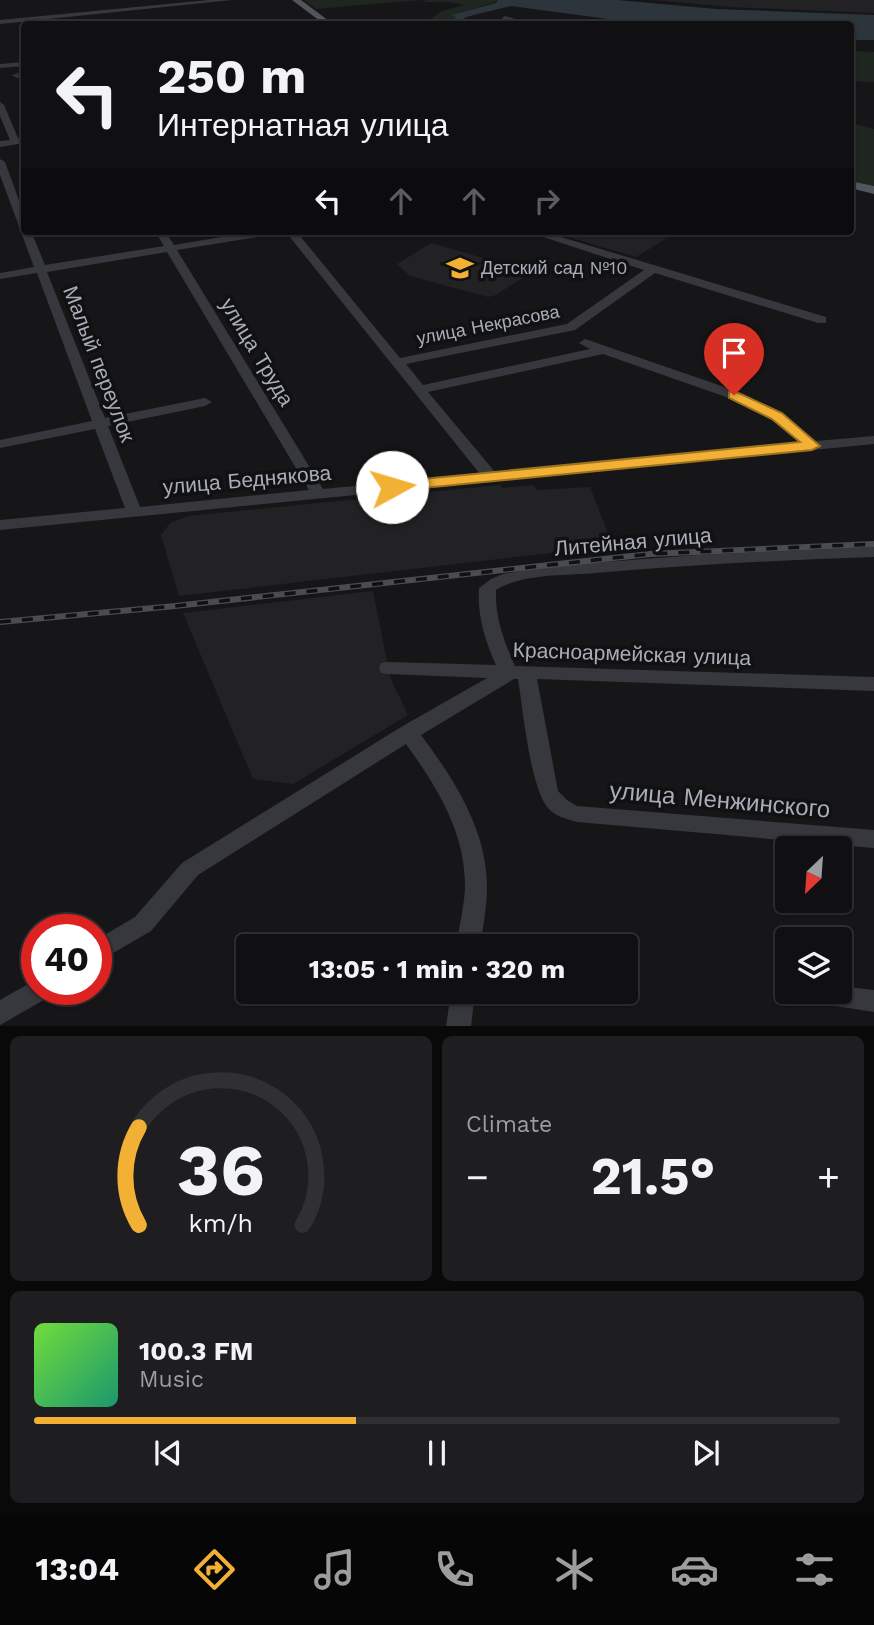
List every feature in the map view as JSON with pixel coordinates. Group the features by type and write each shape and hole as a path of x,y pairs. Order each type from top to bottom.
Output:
{"main road":[{"path":"296,0 325,21"},
{"path":"854,185 874,190"}],"street":[{"path":"0,22 229,0"},
{"path":"73,7 83,21"},
{"path":"504,18 517,21"},
{"path":"0,66 21,64"},
{"path":"0,104 20,141 1,144"},
{"name":"Малый переулок","path":"0,162 21,218"},
{"name":"Малый переулок","path":"27,235 134,512"},
{"name":"улица Труда","path":"162,235 318,495"},
{"path":"0,276 252,235"},
{"name":"улица Некрасова","path":"293,235 490,476"},
{"path":"543,235 822,320"},
{"name":"улица Некрасова","path":"396,363 434,353 571,327 654,268"},
{"path":"585,343 734,395 777,416 812,446"},
{"path":"418,390 603,350"},
{"path":"0,444 205,402"},
{"name":"улица Беднякова","path":"0,525 874,440"},
{"name":"Литейная улица","path":"518,673 497,651 488,598 488,589 495,582 551,572 694,558 874,552"},
{"name":"Красноармейская улица","path":"388,667 874,684"},
{"path":"112,943 144,923 190,869 408,732 518,673"},
{"name":"улица Менжинского","path":"518,673 548,791 554,802 563,810 577,814 874,839"},
{"path":"408,732 454,799 471,845 476,885 470,934"},
{"path":"852,999 874,1001"},
{"path":"0,1014 21,1001"},
{"path":"458,1026 461,1004"}],"shaded area":[{"path":"304,0 421,0 316,9"},
{"path":"498,0 617,0 716,9 874,15 874,40 854,40 854,21 623,21 511,6 465,17 463,21 458,21 460,19 451,15 496,3"},
{"path":"653,0 874,0 874,13 731,7"},
{"path":"499,1 452,15 461,21 429,21 440,12 464,5 421,2"},
{"path":"854,51 874,52 874,82 854,81"},
{"path":"854,124 874,129 874,186 854,182"},
{"path":"562,235 672,235 636,257"},
{"name":"Детский сад №10","path":"431,243 532,272 496,295 488,297 410,276 397,264"},
{"path":"499,485 503,488 534,485 537,490 590,487 613,546 179,596 161,535 170,523 188,516"},
{"path":"373,591 390,677 408,715 293,784 253,779 183,613"}],"waterway":[{"path":"457,21 461,16 516,0"},
{"path":"17,75 21,74"}],"railway":[{"path":"0,622 175,606 650,554 874,544"}],"place":[{"name":"Детский сад №10","path":"460,268"}],"route":[{"path":"392,487 812,446 777,416 734,395"}]}
